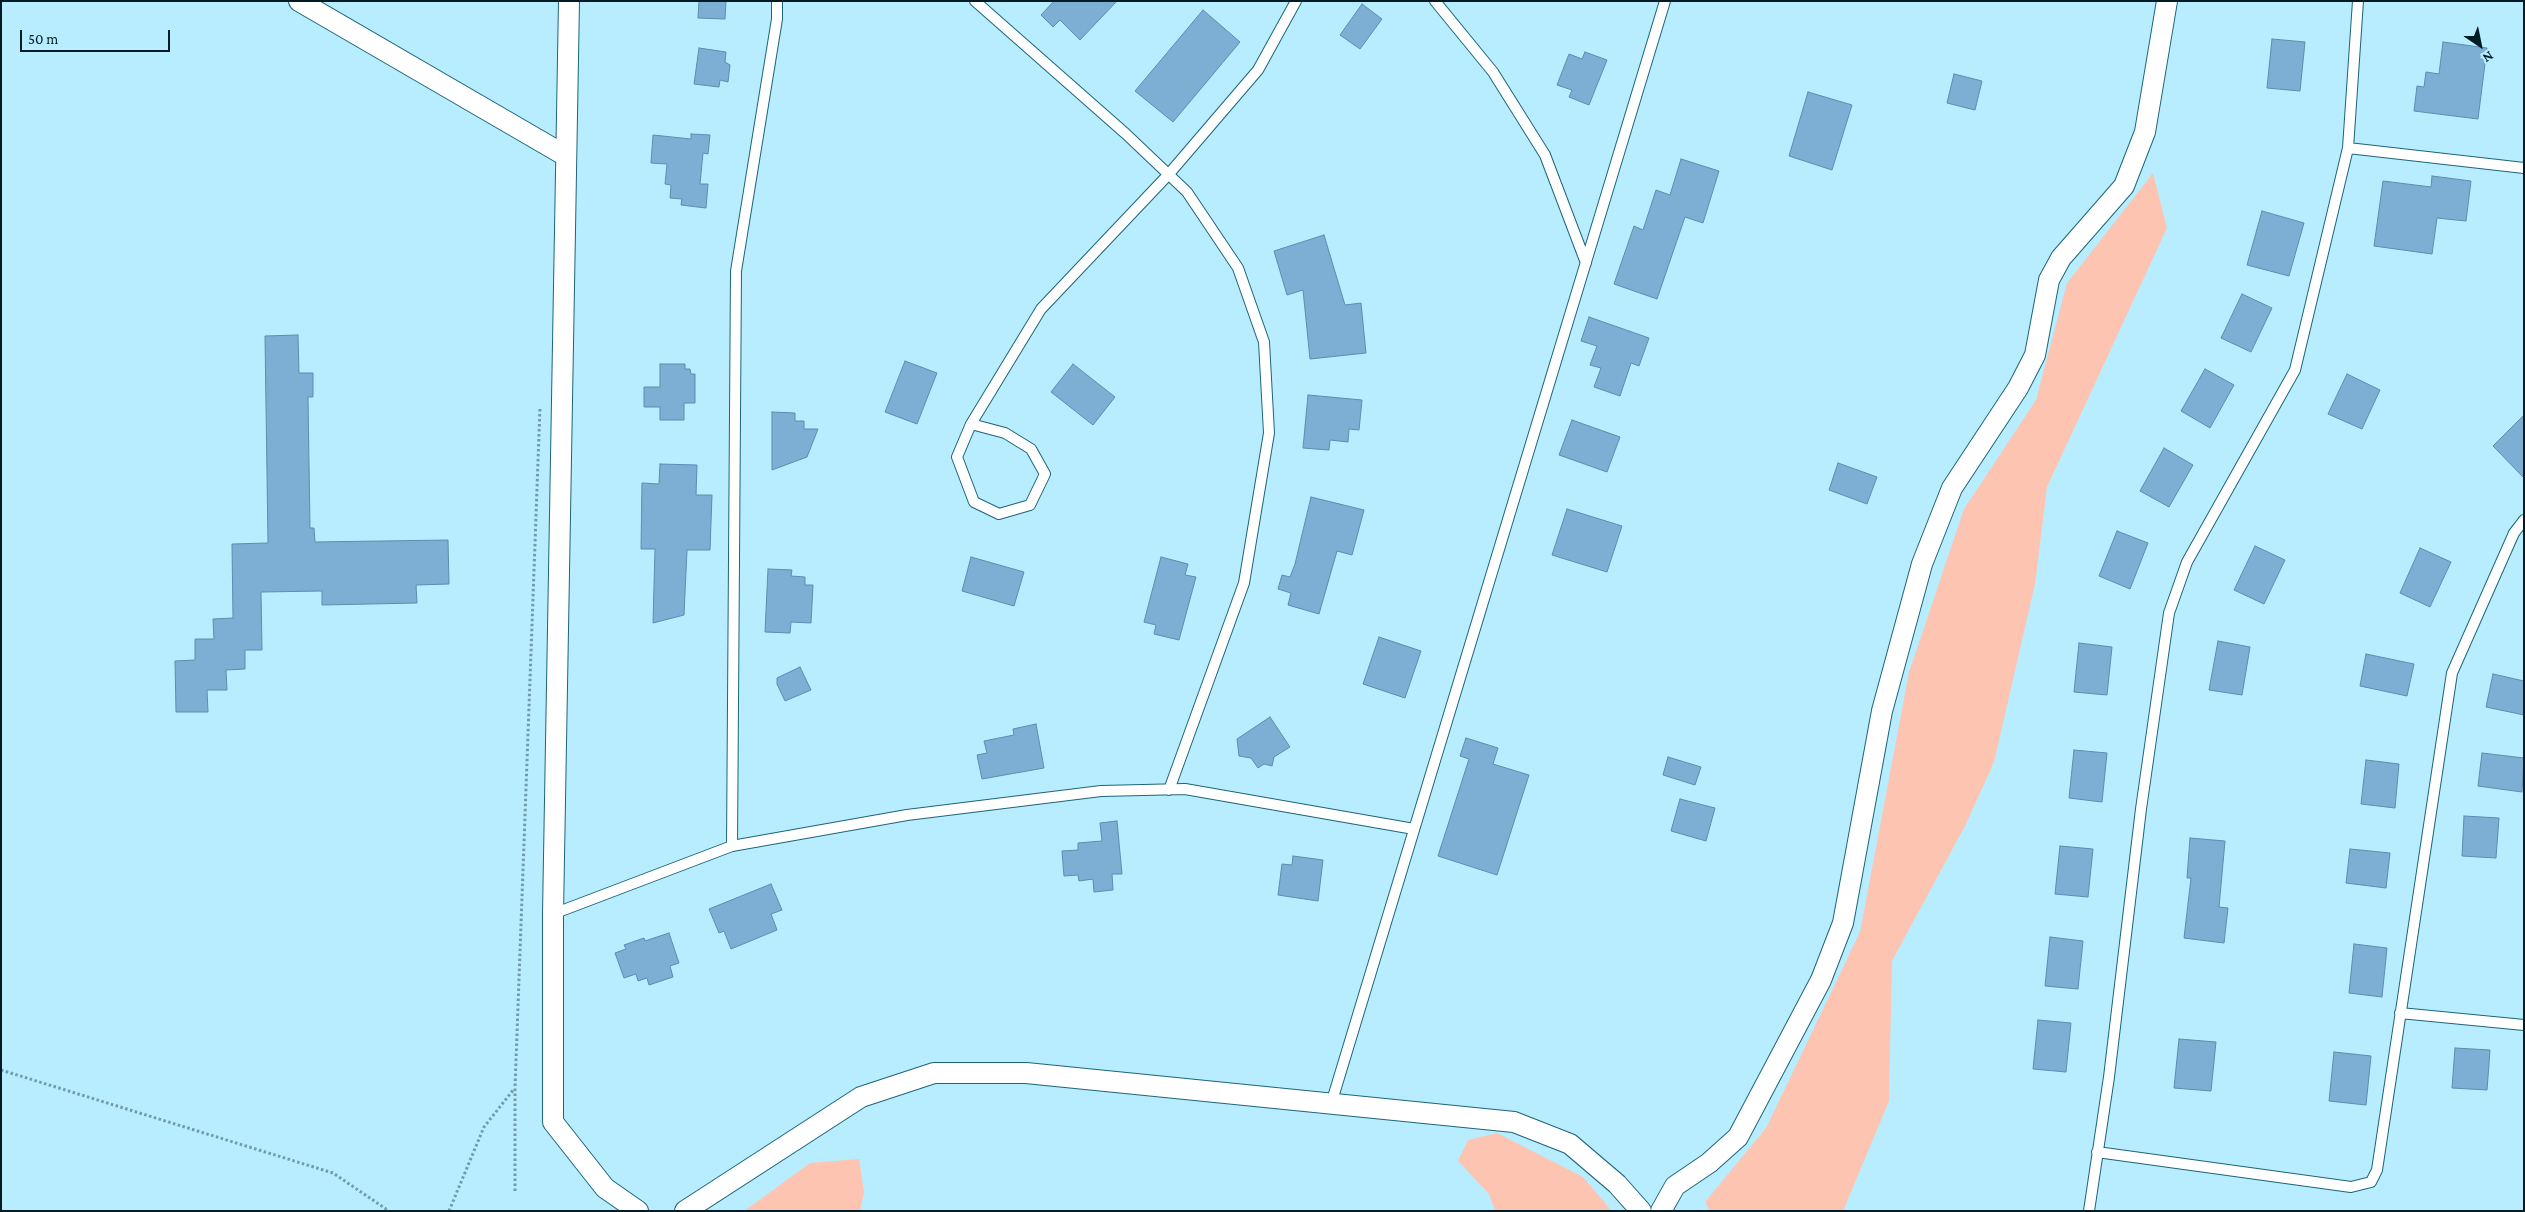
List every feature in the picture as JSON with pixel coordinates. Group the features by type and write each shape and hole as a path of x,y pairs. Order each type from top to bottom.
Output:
{"street":[{"path":"299,1 566,156"},
{"path":"569,1 553,914 553,1122 605,1188 638,1211"},
{"path":"1660,1211 1675,1186 1709,1163 1738,1137 1822,980 1843,923 1882,711 1922,564 1952,488 2018,388 2035,355 2049,280 2061,258 2124,186 2145,132 2167,1"},
{"path":"685,1211 861,1097 934,1073 1026,1073 1514,1122 1570,1144 1617,1184 1641,1211"}],"lane":[{"path":"732,846 736,271 777,19 777,1"},
{"path":"975,1 1126,134 1186,192 1238,268 1264,342 1269,433 1244,583 1169,790"},
{"path":"971,424 1005,432 1031,449 1045,474 1030,505 999,514 974,502 957,457 971,424 1041,309 1168,174 1258,70 1296,1"},
{"path":"1435,1 1493,72 1545,155 1586,263"},
{"path":"1331,1104 1665,1"},
{"path":"2089,1211 2109,1077 2141,809 2169,614 2187,562 2295,370 2348,148 2358,1"},
{"path":"2348,148 2524,168"},
{"path":"2097,1152 2351,1187 2371,1182 2377,1170 2452,673 2514,533 2524,520"},
{"path":"553,914 732,846 917,814 1101,790 1185,789 1414,828"},
{"path":"2400,1013 2524,1025"}],"path":[{"path":"515,1191 515,1088 540,404"},
{"path":"1,1070 333,1173 389,1211"},
{"path":"449,1211 484,1127 515,1088"}],"shaded area":[{"path":"2153,173 2167,228 2047,487 2035,584 1994,762 1966,824 1892,961 1889,1101 1843,1211 1710,1211 1705,1202 1766,1128 1860,932 1909,672 1964,509 2036,400 2067,283"},
{"path":"1497,1133 1583,1177 1612,1211 1495,1211 1489,1194 1458,1161 1468,1140"},
{"path":"859,1159 864,1192 860,1211 744,1211 810,1163"}],"building":[{"path":"699,1 726,1 725,19 698,18"},
{"path":"1054,1 1117,1 1080,40 1060,20 1053,27 1041,15"},
{"path":"1362,4 1382,19 1360,49 1340,35"},
{"path":"1203,10 1240,42 1173,122 1135,91"},
{"path":"2272,39 2305,42 2300,91 2267,88"},
{"path":"2443,42 2487,48 2478,119 2414,111 2417,86 2424,87 2426,72 2439,74"},
{"path":"699,48 726,52 725,62 730,65 728,82 720,80 719,87 694,84"},
{"path":"1585,52 1607,60 1589,105 1569,97 1572,90 1557,85 1569,54 1582,59"},
{"path":"1954,74 1982,81 1975,110 1947,103"},
{"path":"1808,92 1852,105 1832,170 1789,156"},
{"path":"691,134 710,135 708,154 703,153 700,184 708,184 706,208 681,205 682,199 670,198 671,185 665,184 667,164 651,163 653,135 691,139"},
{"path":"1681,159 1719,171 1703,223 1685,217 1657,299 1614,284 1634,226 1643,230 1656,190 1670,195"},
{"path":"2432,176 2471,181 2466,221 2437,218 2432,254 2374,246 2383,181 2431,187"},
{"path":"2262,211 2304,223 2289,276 2247,265"},
{"path":"1324,235 1345,305 1361,303 1366,353 1310,359 1303,290 1287,295 1274,251"},
{"path":"2242,294 2272,308 2251,352 2221,338"},
{"path":"1589,317 1649,338 1639,366 1631,363 1620,396 1594,387 1601,368 1590,365 1597,346 1581,341"},
{"path":"298,335 299,373 313,373 313,397 308,397 310,528 314,528 315,542 448,540 449,584 416,585 417,603 322,605 322,591 261,592 262,650 245,650 245,669 226,670 227,690 207,690 208,712 176,712 175,661 195,660 195,639 214,639 213,619 233,618 232,544 268,543 265,336"},
{"path":"905,361 937,373 917,424 885,412"},
{"path":"660,364 685,364 685,369 690,369 691,374 695,374 695,403 684,403 684,420 660,420 660,407 644,407 644,387 660,387"},
{"path":"1073,364 1115,397 1093,425 1051,392"},
{"path":"2205,369 2234,385 2210,428 2181,411"},
{"path":"2347,374 2380,390 2362,429 2328,414"},
{"path":"1308,395 1362,400 1359,430 1349,429 1348,442 1330,440 1329,450 1303,448"},
{"path":"772,412 795,413 795,421 804,421 804,429 818,429 807,457 772,470"},
{"path":"2524,415 2524,478 2493,446"},
{"path":"1572,420 1620,437 1607,472 1559,455"},
{"path":"2164,448 2193,465 2169,507 2140,491"},
{"path":"1838,463 1877,477 1867,504 1829,490"},
{"path":"660,464 697,465 696,495 712,495 710,550 687,550 684,615 653,623 655,549 641,549 642,483 659,484"},
{"path":"1311,497 1364,510 1352,555 1337,551 1319,614 1288,605 1291,593 1278,589 1282,575 1290,577 1295,564"},
{"path":"1567,509 1622,526 1607,572 1552,555"},
{"path":"2117,531 2148,543 2130,589 2099,576"},
{"path":"2255,546 2285,560 2264,604 2234,590"},
{"path":"2420,548 2451,562 2430,607 2400,593"},
{"path":"971,557 1024,572 1014,606 962,591"},
{"path":"1161,557 1188,564 1185,575 1196,577 1179,640 1154,634 1156,625 1144,622"},
{"path":"768,569 792,570 791,576 805,577 805,585 813,585 811,623 791,622 790,633 765,632"},
{"path":"1379,637 1421,651 1405,698 1363,684"},
{"path":"2218,641 2250,647 2242,695 2209,690"},
{"path":"2079,643 2112,647 2107,695 2074,692"},
{"path":"2366,654 2414,664 2407,696 2360,686"},
{"path":"800,667 811,690 785,701 777,684 777,678"},
{"path":"2493,674 2524,681 2524,715 2486,707"},
{"path":"1270,717 1290,747 1274,757 1272,766 1264,764 1258,768 1251,758 1239,756 1237,739"},
{"path":"1036,724 1044,768 982,779 977,755 987,753 984,741 1014,735 1013,729"},
{"path":"1466,738 1498,748 1493,764 1529,775 1497,875 1438,856 1469,759 1460,756"},
{"path":"2074,750 2107,753 2102,802 2069,798"},
{"path":"2482,753 2524,758 2522,792 2478,786"},
{"path":"1668,757 1701,767 1695,785 1663,775"},
{"path":"2366,760 2399,764 2395,808 2361,804"},
{"path":"1680,799 1715,808 1706,841 1671,831"},
{"path":"2464,816 2499,818 2496,858 2462,856"},
{"path":"1117,821 1122,874 1112,874 1113,890 1094,892 1093,879 1079,881 1078,875 1064,876 1062,851 1078,850 1078,843 1102,841 1100,823"},
{"path":"2190,838 2225,841 2219,907 2228,908 2224,943 2184,938 2191,878 2187,878"},
{"path":"2060,846 2093,849 2088,897 2055,894"},
{"path":"2350,849 2390,853 2386,888 2346,883"},
{"path":"1293,856 1323,860 1318,901 1278,895 1282,864 1292,865"},
{"path":"771,884 782,910 771,914 777,930 731,949 724,931 719,933 709,909"},
{"path":"669,933 679,963 670,966 673,977 649,985 647,978 638,981 636,974 624,978 615,953 626,949 624,945 644,938 645,941"},
{"path":"2050,937 2083,941 2078,989 2045,986"},
{"path":"2354,944 2387,948 2382,997 2349,993"},
{"path":"2038,1020 2071,1023 2066,1072 2033,1069"},
{"path":"2179,1039 2216,1042 2211,1091 2174,1088"},
{"path":"2455,1048 2490,1050 2487,1090 2452,1088"},
{"path":"2334,1052 2371,1056 2366,1105 2329,1101"}]}
